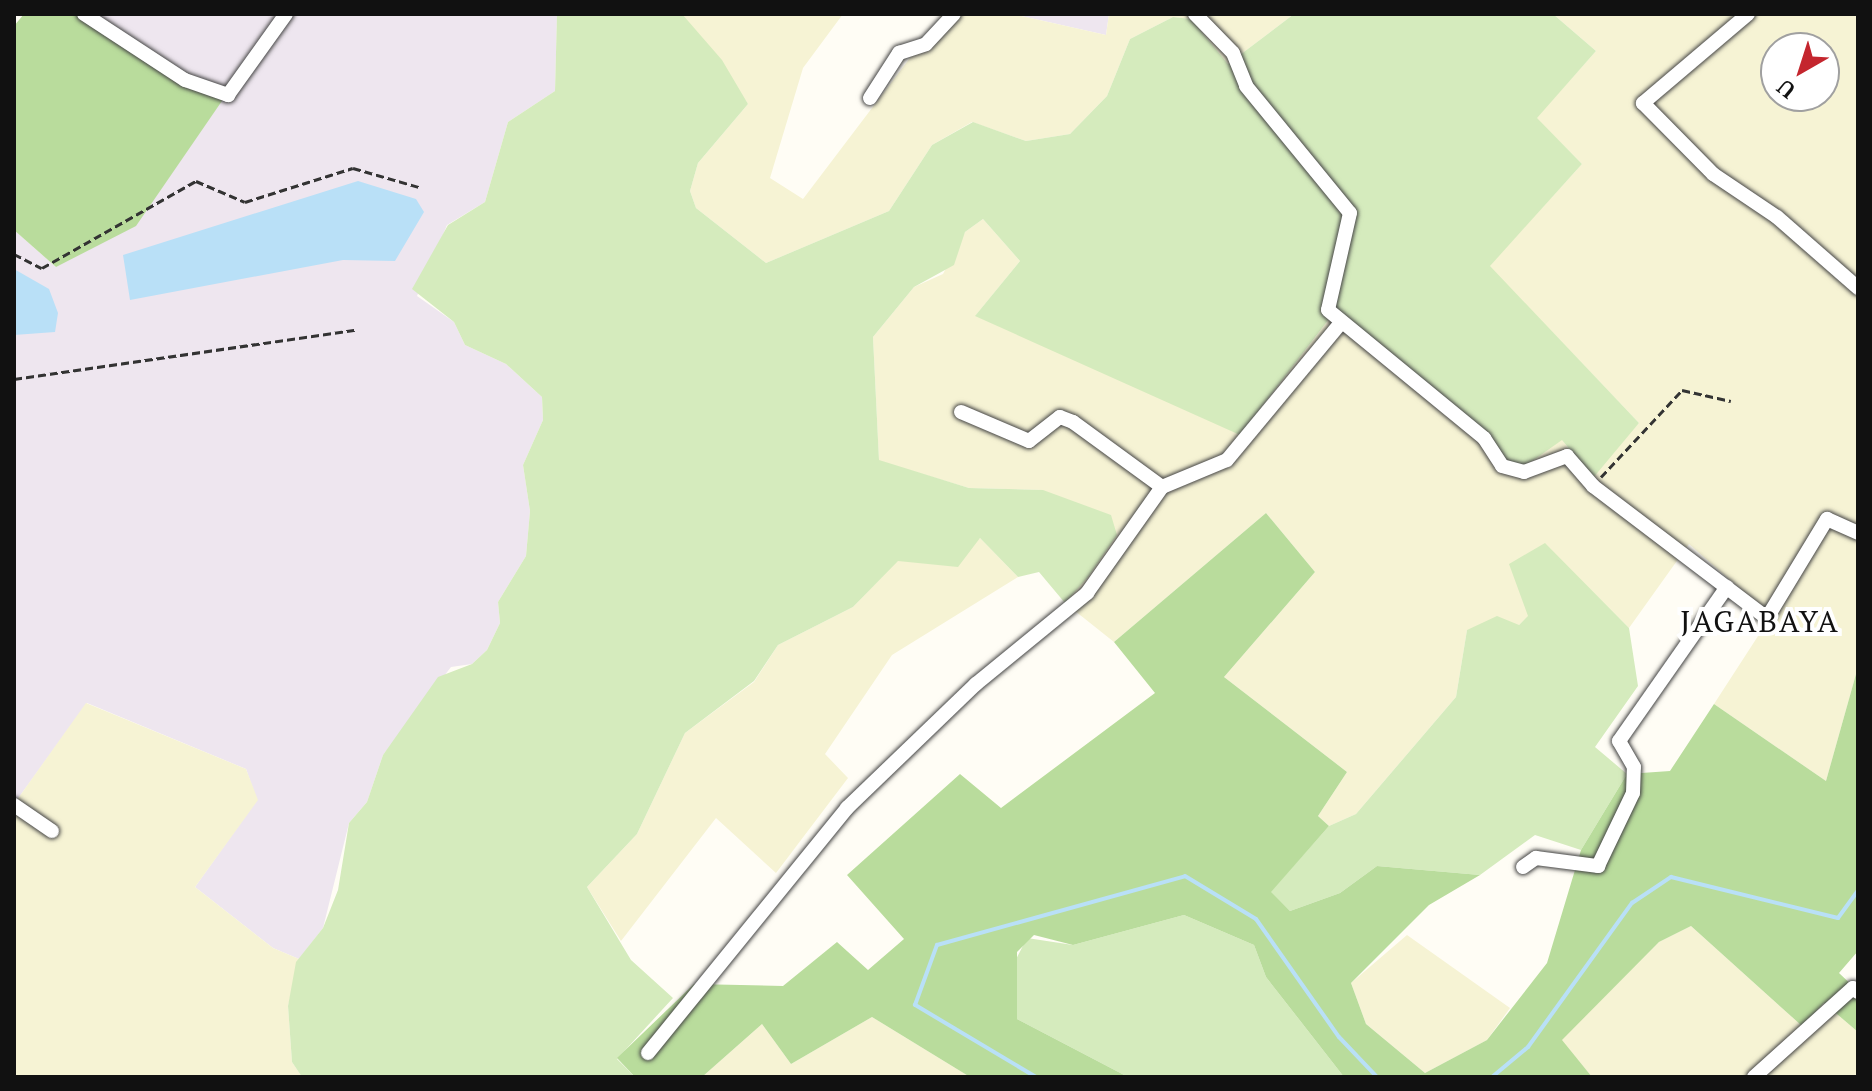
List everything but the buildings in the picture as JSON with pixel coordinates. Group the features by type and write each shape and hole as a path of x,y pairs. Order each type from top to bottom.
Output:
{"street":[{"path":"84,14 185,80 228,95 286,14"},
{"path":"870,98 899,53 926,44 954,14"},
{"path":"1195,14 1233,53 1246,86 1343,197 1351,231 1328,310 1339,325 1454,412 1502,466 1524,472 1567,456 1593,486 1767,618 1827,519 1858,533"},
{"path":"1748,14 1643,103 1713,174 1767,209 1858,288"},
{"path":"648,1053 847,808 976,684 1087,593 1162,487 1227,460 1339,325"},
{"path":"961,412 1029,441 1060,417 1073,422 1162,487"},
{"path":"1523,867 1536,858 1598,866 1633,793 1634,767 1619,741 1727,587"},
{"path":"14,805 52,831"},
{"path":"1754,1077 1853,988 1858,992"}],"path":[{"path":"14,254 42,268 196,181 245,202 353,168 419,187"},
{"path":"14,379 356,330"},
{"path":"1593,486 1682,390 1731,401"}],"shaded area":[{"path":"77,14 557,16 555,91 508,122 485,202 447,225 417,296 454,322 465,345 506,364 542,397 543,420 523,465 530,511 526,556 498,602 500,623 487,650 472,664 451,667 383,755 367,802 349,823 323,928 299,959 273,948 195,887 257,800 246,769 87,703 14,804 14,230 56,267"},
{"path":"682,14 843,14 803,68 770,178 803,199 941,17 935,14 1013,14 1106,35 1109,14 1294,14 1228,64 1191,19 1173,17 1130,39 1107,96 1070,134 1026,141 972,122 932,145 889,211 766,263 696,208 690,191 698,163 748,104"},
{"path":"1013,14 1109,14 1106,35"},
{"path":"1553,14 1858,14 1858,667 1826,781 1714,704 1771,616 1689,544 1629,628 1544,544 1529,616 1519,625 1467,630 1456,697 1356,814 1329,826 1318,816 1347,772 1224,677 1315,572 1266,513 1114,642 1065,603 1043,490 969,488 879,461 873,337 914,287 943,274 965,232 983,219 1020,261 976,315 1241,434 1329,319 1528,464 1562,439 1584,472 1639,423 1489,266 1582,164 1536,118 1596,51"},
{"path":"980,538 1018,577 892,655 825,754 848,778 776,873 716,818 621,941 587,887 637,834 685,733 754,682 778,645 853,607 898,560 944,562"},
{"path":"86,703 246,769 258,800 195,887 273,948 299,959 288,1006 292,1062 302,1077 14,1077 14,804"},
{"path":"1691,926 1802,1026 1824,1003 1858,1032 1858,1077 1592,1077 1561,1040 1659,942"},
{"path":"1407,935 1510,1008 1487,1040 1425,1073 1366,1024 1351,983"},
{"path":"872,1017 970,1077 702,1077 762,1024 791,1064"}],"green space":[{"path":"24,14 77,14 224,98 136,226 56,267 14,230 14,26"},
{"path":"557,14 682,14 722,60 748,104 698,163 690,191 696,208 766,263 889,211 932,145 973,122 1026,141 1070,134 1107,96 1130,39 1173,17 1191,19 1228,64 1294,14 1553,14 1596,51 1537,118 1582,164 1490,266 1639,423 1593,478 1562,440 1528,464 1506,466 1489,440 1329,319 1240,435 975,316 1020,261 983,219 965,232 954,265 914,287 873,337 879,460 969,488 1043,490 1111,515 1117,535 1088,577 1065,603 1039,572 1018,577 980,538 958,567 898,561 853,607 778,645 754,681 685,733 637,834 587,887 631,960 673,998 617,1059 635,1077 302,1077 292,1062 288,1006 296,962 323,928 338,890 349,823 367,802 383,755 438,677 472,664 487,650 500,623 498,602 526,556 530,511 523,465 543,420 542,397 506,364 465,345 454,322 412,289 448,225 485,202 508,122 555,91"},
{"path":"1266,513 1315,572 1224,677 1347,772 1318,816 1329,826 1271,892 1290,911 1340,893 1377,866 1480,875 1429,905 1351,983 1366,1024 1425,1073 1487,1040 1547,963 1581,850 1627,774 1670,771 1714,704 1826,781 1858,667 1858,951 1839,973 1858,991 1858,1032 1824,1003 1802,1026 1691,926 1659,942 1562,1040 1592,1077 1344,1077 1266,977 1254,945 1184,915 1073,945 1034,935 1017,952 1017,1019 1128,1077 970,1077 872,1017 791,1064 762,1024 702,1077 635,1077 617,1058 694,984 783,986 837,942 868,970 904,939 847,875 960,774 1001,808 1155,693 1114,642"},
{"path":"1545,543 1629,628 1638,686 1595,747 1627,774 1581,850 1535,835 1480,875 1377,866 1340,893 1290,911 1270,892 1329,826 1356,814 1456,697 1467,630 1497,616 1519,625 1528,616 1509,564"},
{"path":"1184,915 1254,945 1266,977 1344,1077 1128,1077 1017,1019 1012,967 1027,938 1073,945"}],"water":[{"path":"358,181 416,199 424,212 395,261 343,260 130,300 123,255"},
{"path":"14,269 49,289 58,313 55,332 14,335"}],"waterway":[{"path":"1036,1077 915,1005 937,945 1185,876 1256,919 1339,1037 1377,1077"},
{"path":"1492,1077 1528,1047 1632,903 1671,877 1838,918 1858,890"}],"district":[{"name":"JAGABAYA","path":"1760,621"}]}
